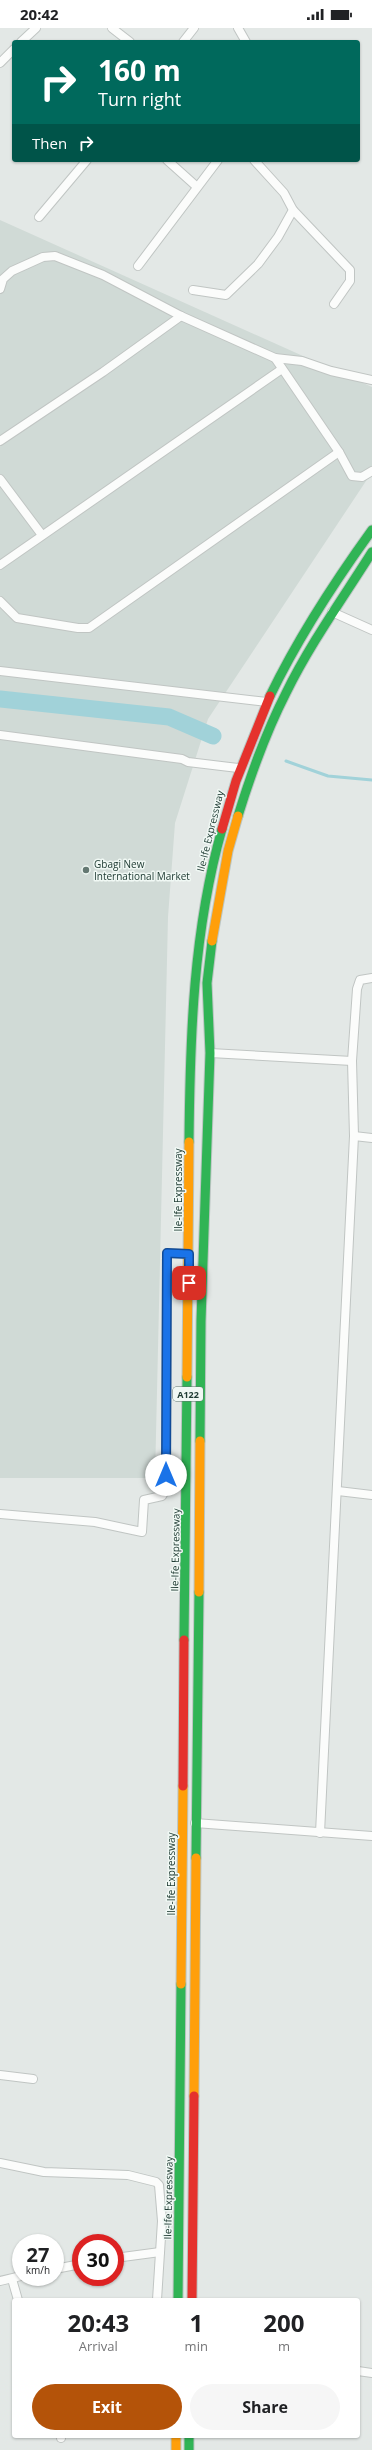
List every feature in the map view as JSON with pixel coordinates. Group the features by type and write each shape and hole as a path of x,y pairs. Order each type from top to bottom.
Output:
{"highway":[{"name":"Ile-Ife Expressway","path":"178,2298 183,1665 191,1023 195,963 207,889 224,813 238,768 267,702 325,595 372,530"},
{"name":"A122","path":"192,2298 195,1823 201,1321 210,1053 206,993 212,937 228,851 243,800 269,729 286,692 332,612 372,552"},
{"path":"176,2438 176,2450"},
{"path":"189,2438 189,2450"}],"street":[{"path":"23,40 36,28"},
{"path":"112,28 127,40"},
{"path":"185,40 194,28"},
{"path":"238,28 245,40"},
{"path":"0,63 12,51"},
{"path":"39,217 85,162"},
{"path":"169,162 196,186"},
{"path":"138,266 196,186 216,162"},
{"path":"256,162 284,193 293,210 350,270 350,281 334,304"},
{"path":"193,290 226,295 258,264 278,237 293,210"},
{"path":"0,289 3,279 12,271 43,257 55,256 115,281 181,316 274,358 302,361 332,371 372,380"},
{"path":"0,441 103,372 181,316"},
{"path":"274,358 339,452 352,476 362,477 372,472"},
{"path":"0,565 282,369"},
{"path":"0,600 17,618 78,628 88,628 339,452"},
{"path":"0,479 42,535"},
{"path":"332,612 372,630"},
{"path":"0,671 267,702"},
{"path":"0,735 105,747 182,759 188,762 238,768"},
{"path":"320,1833 338,1491 354,1136 352,1061 357,989 360,980 372,978"},
{"path":"210,1053 352,1061"},
{"path":"354,1136 372,1138"},
{"path":"0,1514 95,1522 142,1532 144,1500 162,1496 166,1489 167,1253 189,1254"},
{"path":"338,1491 372,1495"},
{"path":"195,1823 372,1836"},
{"path":"0,2075 33,2079"},
{"path":"0,2163 44,2172 128,2175 156,2182 160,2189 160,2252 157,2298"},
{"path":"124,2257 160,2252"},
{"path":"0,2281 12,2279"},
{"path":"14,2286 17,2298"},
{"path":"360,2371 372,2373"}],"shaded area":[{"name":"Gbagi New International Market","path":"0,220 372,387 372,472 208,719 175,823 168,917 155,1478 0,1478"}],"waterway":[{"path":"0,699 169,717 213,736"},
{"path":"286,761 328,776 372,780"}],"traffic: fast":[{"path":"270,696 317,611 372,530"},
{"path":"238,816 259,753 295,675 316,639 372,552"},
{"path":"189,1142 190,1063 199,945 212,867 222,829"},
{"path":"200,1441 201,1321 210,1053 207,983 212,941"},
{"path":"184,1640 187,1377"},
{"path":"196,1858 199,1592"},
{"path":"178,2298 181,1984"},
{"path":"189,2438 189,2450"}],"traffic: slow":[{"path":"212,941 228,851 238,816"},
{"path":"187,1377 189,1142"},
{"path":"199,1592 200,1441"},
{"path":"181,1984 183,1786"},
{"path":"194,2096 196,1858"},
{"path":"176,2438 176,2450"}],"traffic: jam":[{"path":"222,829 236,781 270,696"},
{"path":"183,1786 184,1640"},
{"path":"192,2298 194,2096"}],"place":[{"name":"Gbagi New International Market","path":"86,870"}],"route":[{"path":"166,1475 167,1253 189,1254 189,1283"}]}
